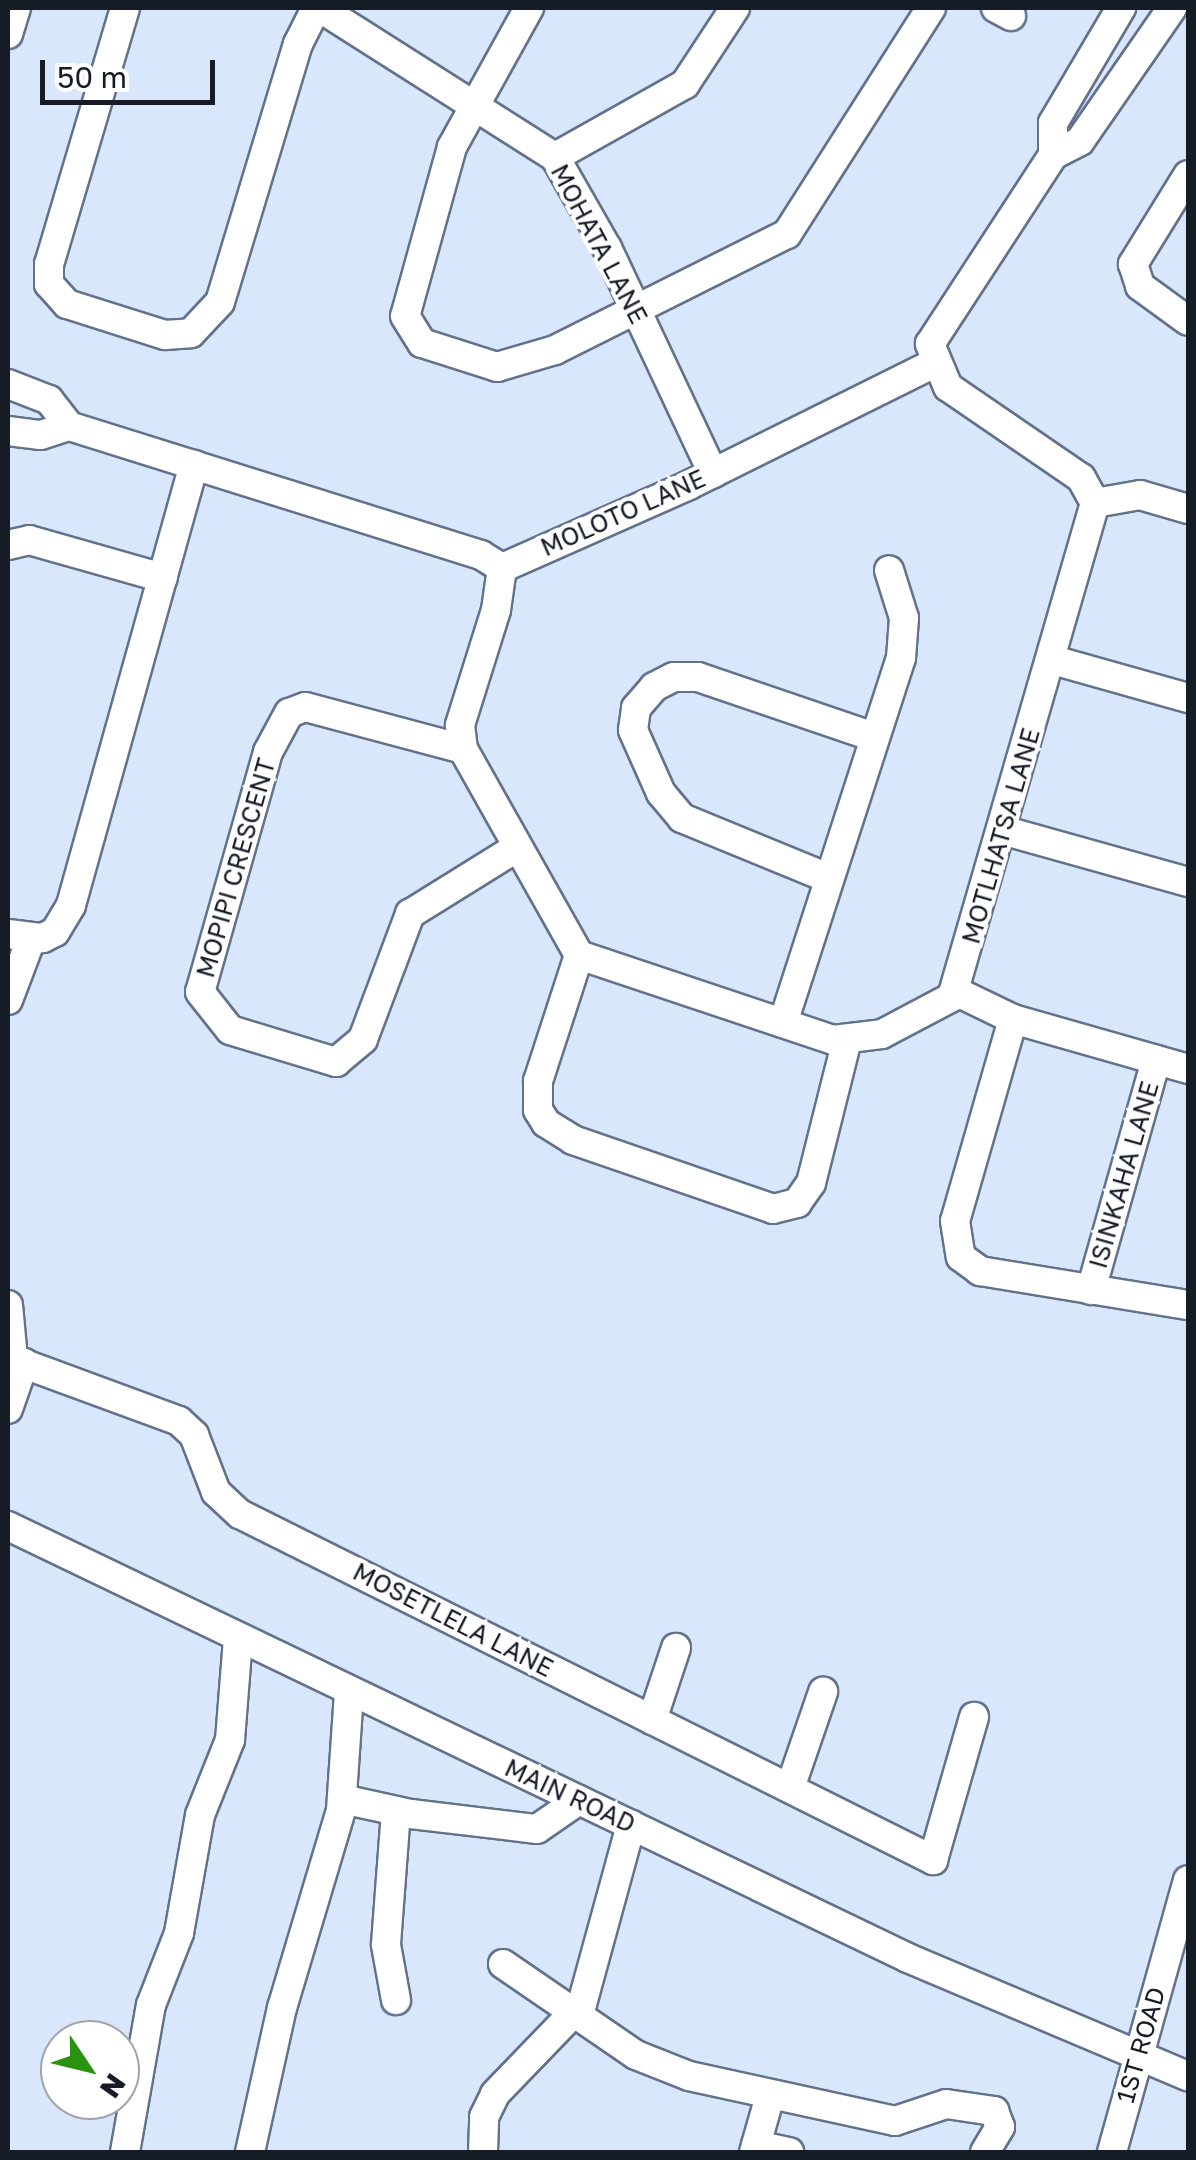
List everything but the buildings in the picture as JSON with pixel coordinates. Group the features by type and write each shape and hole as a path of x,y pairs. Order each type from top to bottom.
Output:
{"street":[{"path":"8,34 16,8"},
{"path":"125,8 48,264 49,284 67,304 165,335 191,333 220,302 298,44 318,8"},
{"name":"MOHATA LANE","path":"318,8 555,158 636,309 713,473"},
{"path":"529,8 472,102 452,147 406,316 422,343 497,366 519,364 787,234 931,8"},
{"path":"555,158 685,84 734,8"},
{"path":"1053,155 1053,123 1123,8 1166,18 1080,141 1053,155 933,332 933,364 948,388 1081,478 1096,503 1140,494 1188,509"},
{"path":"1188,175 1133,264 1140,286 1188,321"},
{"name":"MOLOTO LANE","path":"502,568 713,473 933,364"},
{"path":"8,384 50,400 69,426"},
{"path":"8,431 41,435 69,426 481,555 502,568 496,610 460,725 463,749 579,955 847,1040 908,1025 955,991 1013,1019 1188,1069"},
{"path":"8,1000 19,937 55,932 70,905 194,465"},
{"name":"MOTLHATSA LANE","path":"955,991 1096,503"},
{"path":"8,545 29,540 163,578"},
{"path":"784,1023 901,658 904,618 889,570"},
{"path":"1053,660 1188,698"},
{"path":"828,878 682,818 661,793 633,730 636,708 654,687 674,677 698,677 874,737"},
{"name":"MOPIPI CRESCENT","path":"463,749 305,707 289,713 268,752 200,992 230,1030 336,1062 363,1039 410,914 516,848"},
{"path":"1002,830 1188,882"},
{"path":"579,955 538,1081 538,1110 546,1123 573,1140 773,1209 797,1203 811,1183 847,1040"},
{"path":"1013,1019 955,1221 956,1247 980,1271 1188,1305"},
{"name":"ISINKAHA LANE","path":"1091,1290 1156,1060"},
{"path":"8,1305 15,1360 8,1410"},
{"name":"MOSETLELA LANE","path":"15,1360 178,1421 194,1435 228,1506 933,1860 974,1717"},
{"name":"MAIN ROAD","path":"8,1526 908,1958 1188,2076"},
{"path":"126,2152 151,2006 179,1933 200,1815 230,1740 238,1638"},
{"path":"652,1720 676,1648"},
{"path":"250,2152 262,2084 342,1798 349,1692"},
{"path":"790,1788 822,1692"},
{"path":"342,1798 396,1811 537,1829 579,1800"},
{"path":"396,1811 386,1932 396,2000"},
{"path":"483,2152 484,2116 495,2094 572,2014 592,1981 631,1825"},
{"name":"1ST ROAD","path":"1112,2152 1188,1880"},
{"path":"503,1964 572,2014 655,2063 770,2096 894,2121 936,2106 983,2108 1001,2118 986,2152"},
{"path":"770,2096 755,2149 789,2152"}]}
